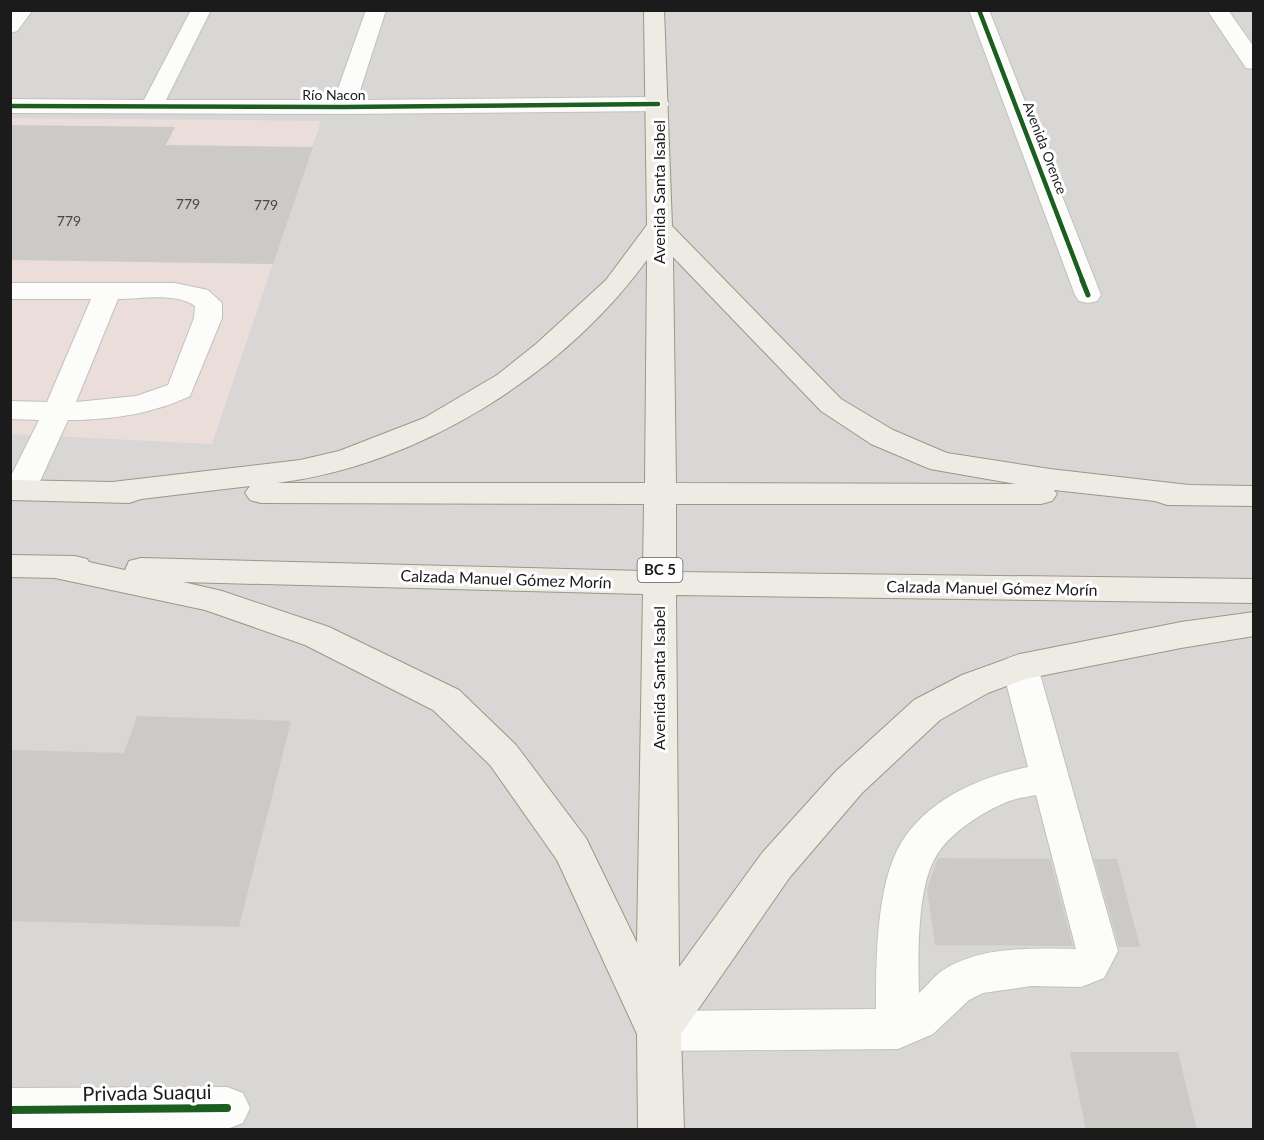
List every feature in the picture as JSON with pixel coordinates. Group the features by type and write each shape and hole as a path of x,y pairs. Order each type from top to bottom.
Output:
{"main road":[{"name":"Avenida Santa Isabel","path":"654,10 658,104 661,493 658,1031 661,1130"},
{"path":"108,493 300,470 347,459 435,425 507,381 553,343 615,286 659,227 831,405 882,437 941,462 1050,479 1188,495"},
{"path":"15,490 108,493 1254,496"},
{"name":"Calzada Manuel Gómez Morín","path":"10,566 660,583 1254,591"},
{"path":"52,566 210,599 317,636 446,700 502,755 572,850 658,1031 776,865 849,783 927,710 975,684 1020,667 1181,635 1254,624"}],"street":[{"path":"10,27 23,10"},
{"path":"152,106 201,10"},
{"path":"343,107 376,10"},
{"name":"Avenida Orence","path":"979,10 1089,295"},
{"path":"1217,10 1254,63"},
{"name":"Río Nacon","path":"10,106 343,107 658,104"},
{"path":"10,291 175,291 199,296 209,303 208,318 180,390 162,400 88,411 10,410"},
{"path":"15,490 58,411 108,291"},
{"path":"658,1031 898,1029 918,1020 954,987 976,975 1031,967 1081,968 1089,965 1097,951 1020,667"},
{"path":"898,1029 897,962 904,892 916,853 940,824 966,806 1000,788 1049,777"},
{"name":"Privada Suaqui","path":"10,1110 64,1120 227,1108"}],"shaded area":[{"path":"11,11 1253,11 1253,1129 11,1129"},
{"path":"10,118 321,121 212,444 11,434"}],"building":[{"path":"10,125 175,127 166,145 313,147 273,264 10,260"},
{"path":"137,716 291,721 239,927 10,921 10,750 124,753"},
{"path":"938,858 1050,859 1073,946 935,945 927,889"},
{"path":"1094,859 1117,859 1140,947 1119,947"},
{"path":"1070,1052 1178,1052 1197,1130 1086,1130"}],"cycle path":[{"path":"979,10 1088,295"},
{"path":"10,106 343,107 658,104"},
{"path":"10,1110 227,1108"}]}
